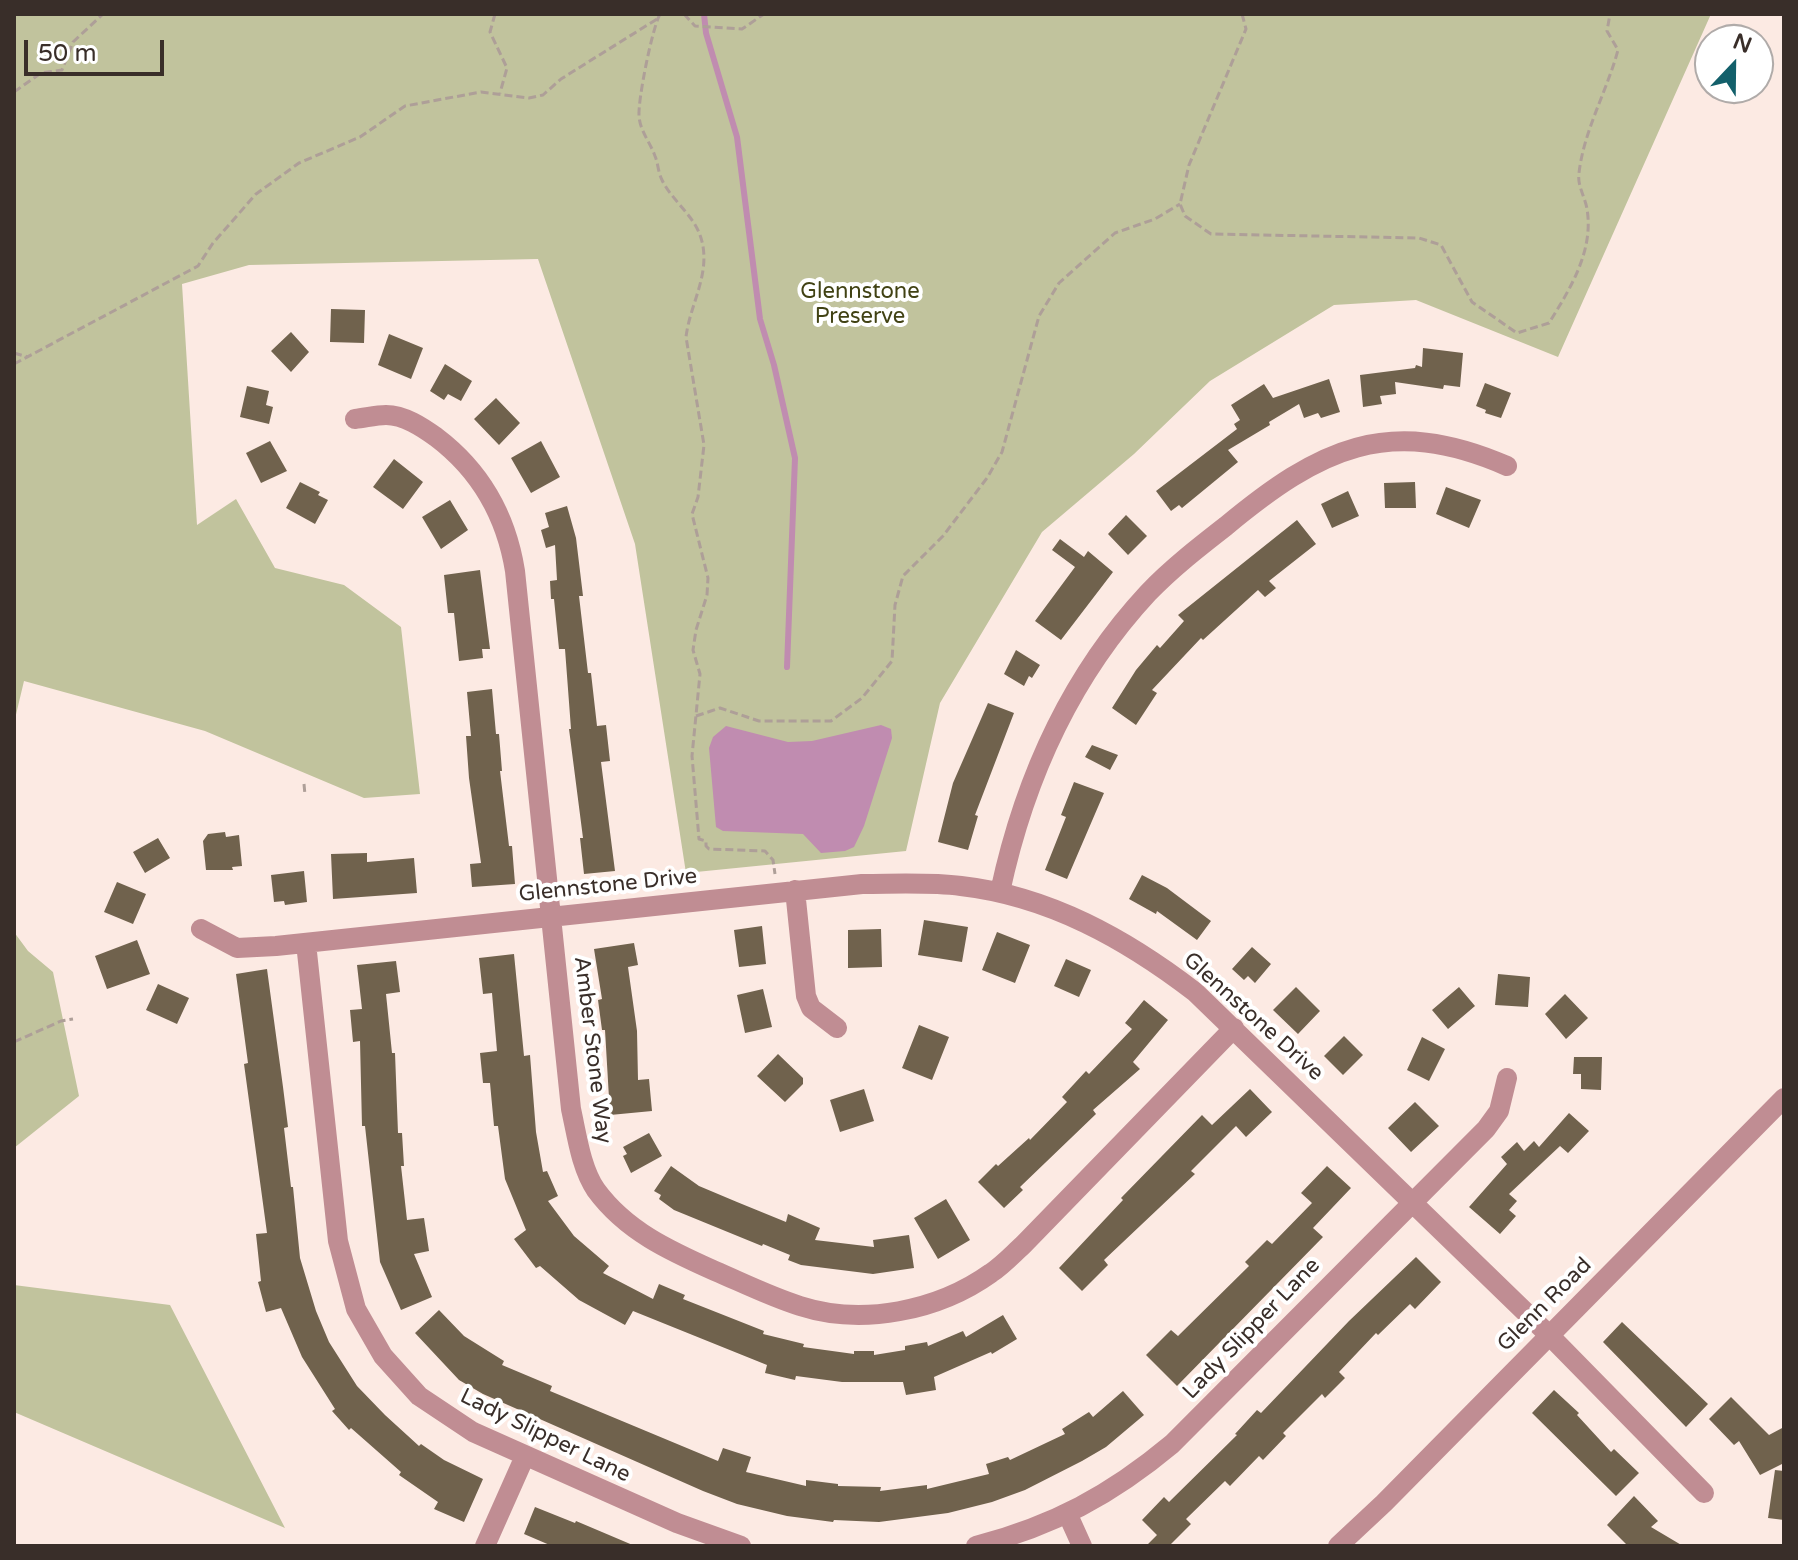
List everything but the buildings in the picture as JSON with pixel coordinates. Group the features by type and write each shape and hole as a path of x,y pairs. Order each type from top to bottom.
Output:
{"street":[{"name":"Amber Stone Way","path":"355,419 388,415 423,427 446,444 480,479 505,527 515,571 571,1109 582,1157 594,1188 617,1216 647,1238 801,1307 869,1315 911,1309 952,1295 991,1273 1023,1245 1234,1028"},
{"path":"1000,892 1024,798 1050,735 1072,694 1117,630 1175,567 1271,489 1324,458 1352,448 1382,442 1439,444 1507,466"},
{"name":"Glennstone Drive","path":"201,929 237,948 862,884 959,886 1000,892 1073,917 1113,935 1185,983 1549,1335 1704,1493"},
{"path":"795,890 806,996 811,1008 837,1028"},
{"name":"Lady Slipper Lane","path":"306,943 338,1241 356,1309 383,1356 419,1396 473,1432 677,1523 741,1546"},
{"name":"Lady Slipper Lane","path":"976,1546 1068,1515 1140,1471 1172,1444 1486,1129 1499,1111 1507,1078"},
{"name":"Glenn Road","path":"1338,1546 1784,1098"},
{"path":"485,1546 525,1456"},
{"path":"1068,1515 1082,1546"}],"path":[{"path":"14,92 41,73 62,70 73,42 103,14"},
{"path":"495,14 490,32 507,68 499,94"},
{"path":"684,14 695,26 742,29 764,14"},
{"path":"1242,14 1246,29 1189,165 1180,204 1185,216 1211,234 1419,238 1441,245 1472,302 1517,333 1549,323 1572,286 1585,252 1588,210 1578,178 1584,141 1609,83 1618,50 1607,31 1610,14"},
{"path":"14,364 198,266 213,243 256,194 299,163 360,137 405,106 481,92 529,98 543,95 561,79 659,16"},
{"path":"659,16 639,116 662,179 700,233 704,253 703,281 688,321 686,337 704,445 698,497 692,514 708,578 707,595 693,650 700,674 692,756 699,839 706,841 709,849 765,851 773,860 775,877"},
{"path":"696,716 720,708 759,721 831,721 862,698 892,661 895,605 903,576 943,536 987,478 1002,452 1039,316 1059,283 1115,233 1155,219 1180,204"},
{"path":"14,353 28,357"},
{"path":"304,784 305,795"},
{"path":"14,1042 61,1021 73,1019"}],"green space":[{"name":"Glennstone Preserve","path":"14,14 1711,14 1707,24 1694,24 1694,52 1558,357 1416,300 1334,305 1210,381 1134,454 1042,532 940,703 906,851 686,873 635,544 538,259 249,265 182,284 197,525 236,499 275,568 344,585 401,627 420,794 364,798 205,731 24,681 14,723"},
{"path":"14,932 28,951 53,972 79,1096 14,1148"},
{"path":"14,1285 170,1305 285,1528 14,1412"}],"shaded area":[{"path":"881,725 891,729 892,738 864,826 854,847 821,853 803,834 723,831 716,827 709,748 713,737 726,726 788,742 812,741"}],"waterway":[{"path":"704,14 706,33 737,137 760,319 795,458 787,667"}]}
